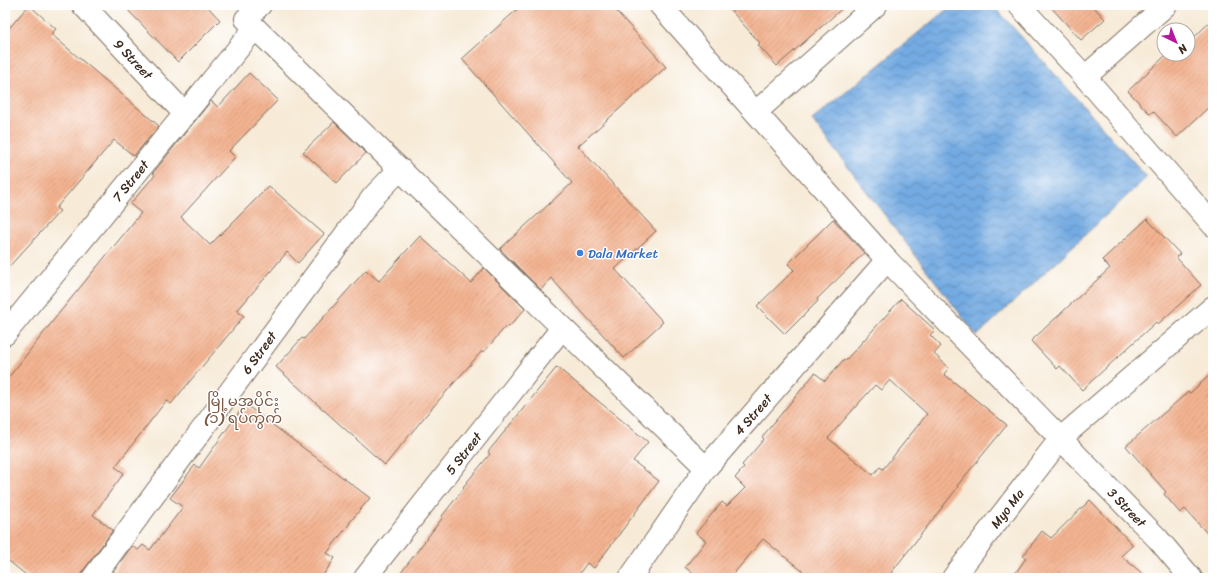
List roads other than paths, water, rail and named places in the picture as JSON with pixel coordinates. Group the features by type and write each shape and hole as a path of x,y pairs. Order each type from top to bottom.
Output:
{"street":[{"name":"9 Street","path":"83,5 185,114"},
{"path":"260,5 246,19 706,468"},
{"name":"3 Street","path":"660,5 887,260 1158,539 1191,578"},
{"path":"756,112 876,5"},
{"path":"1019,5 1085,76 1213,225"},
{"path":"1085,76 1166,5"},
{"name":"7 Street","path":"5,334 255,28"},
{"name":"6 Street","path":"93,578 373,197 400,170"},
{"name":"4 Street","path":"630,578 706,468 887,260"},
{"name":"Myo Ma","path":"953,578 1061,438 1213,307"},
{"name":"5 Street","path":"365,578 562,328"}],"water":[{"path":"952,5 993,5 1147,177 977,336 812,120"}],"place":[{"name":"Dala Market","path":"580,253"}],"district":[{"name":"မြို့မအပိုင်း (၁) ရပ်ကွက်","path":"243,410"}]}
